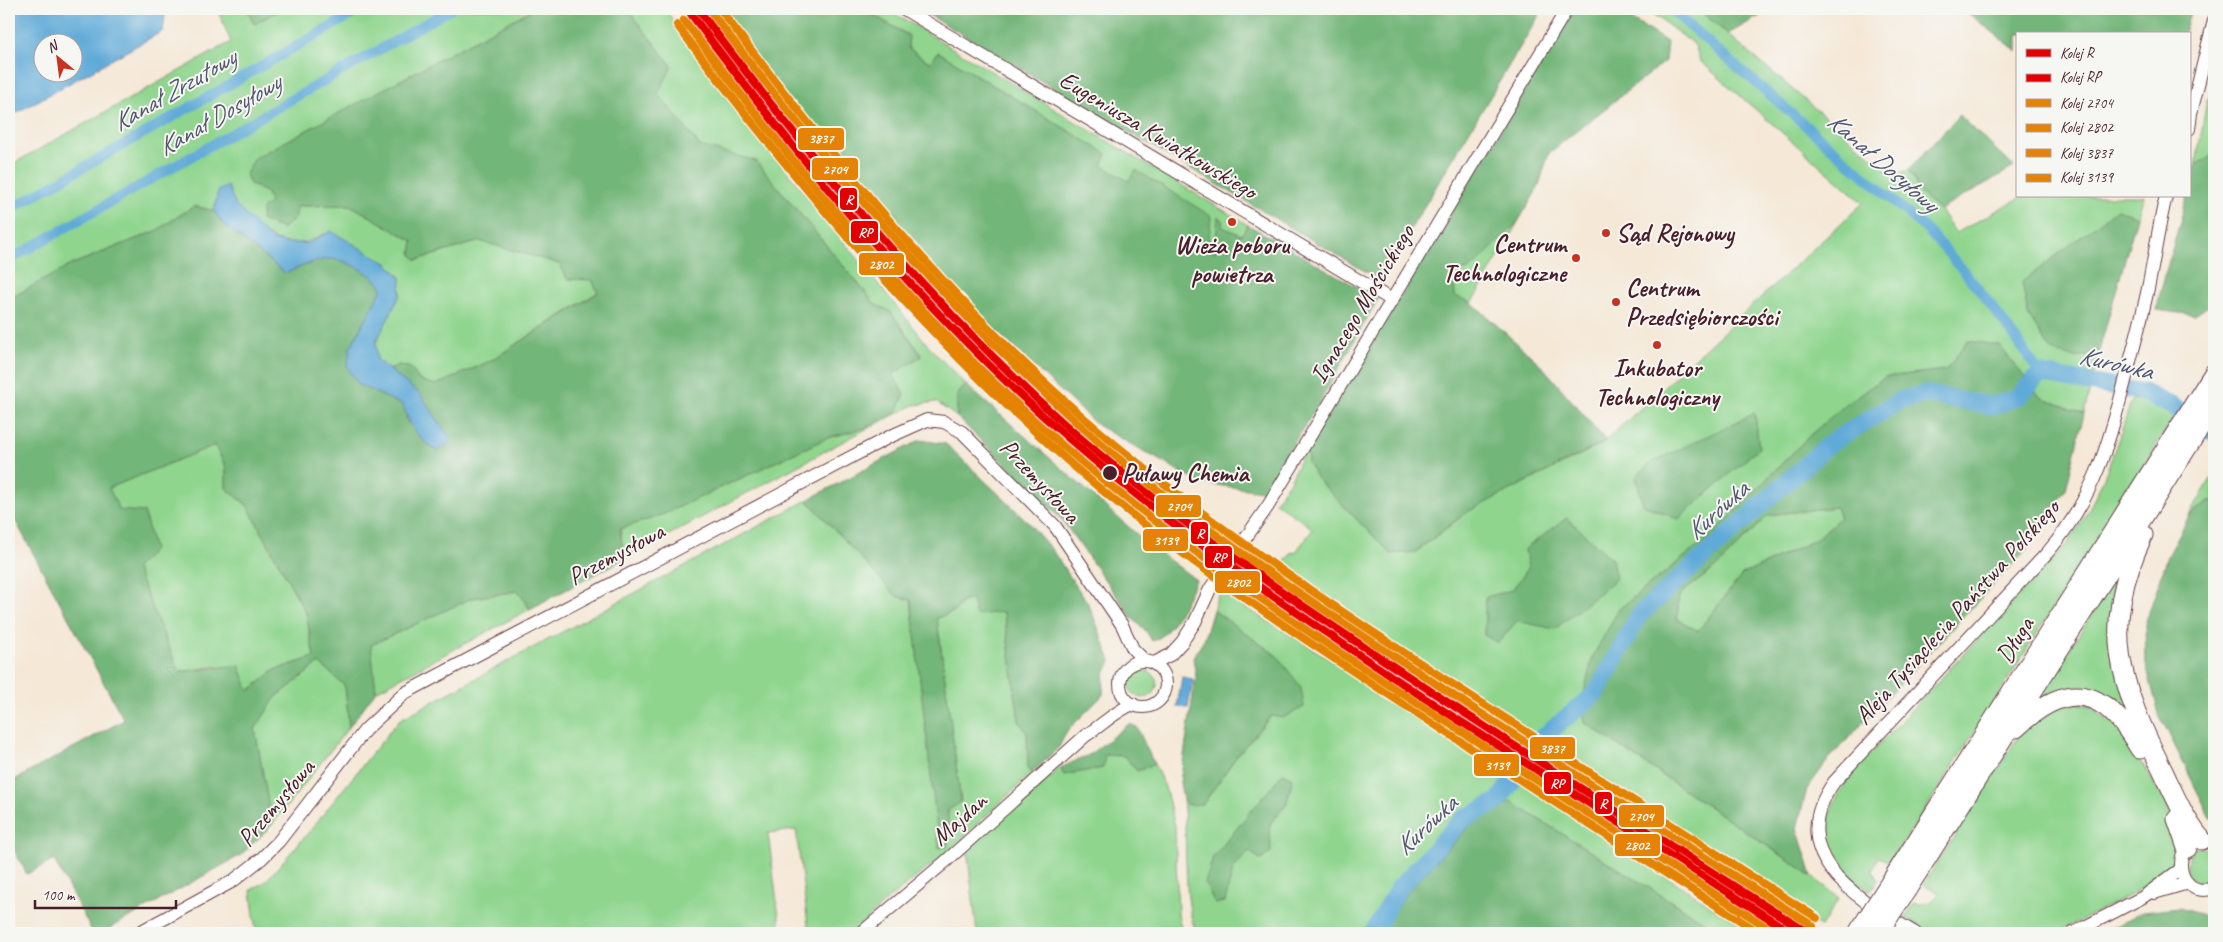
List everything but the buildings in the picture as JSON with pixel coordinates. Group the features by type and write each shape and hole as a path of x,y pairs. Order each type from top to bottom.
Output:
{"highway":[{"path":"2201,843 2182,809 2142,727 2125,685 2120,653 2119,622 2126,579 2185,434 2207,405 2214,373"},
{"name":"Długa","path":"1878,933 1900,884 2185,434"},
{"path":"1999,744 2163,485"},
{"path":"1999,744 2034,712 2053,700 2070,697 2085,698 2107,705 2129,730 2172,807 2184,834 2201,843"},
{"name":"Długa","path":"1858,933 1900,884 1999,744"}],"street":[{"name":"Eugeniusza Kwiatkowskiego","path":"904,9 1390,299"},
{"name":"Ignacego Mościckiego","path":"1149,662 1169,656 1182,642 1195,622 1210,588 1268,506 1390,299 1401,285 1567,9"},
{"path":"2190,115 2214,20"},
{"name":"Aleja Tysiąclecia Państwa Polskiego","path":"1915,933 1856,894 1830,871 1822,857 1817,840 1817,823 1822,803 1834,782 2060,538 2092,487 2109,443 2127,373 2158,240 2166,198"},
{"name":"Aleja Tysiąclecia Państwa Polskiego","path":"2158,240 2172,198"},
{"name":"Przemysłowa","path":"138,933 233,881 261,859 279,842 365,730 405,692 914,424 927,420 952,425 962,432 1054,526 1126,633 1133,649 1149,662"},
{"name":"Przemysłowa","path":"1115,617 1126,652 1126,668"},
{"name":"Ignacego Mościckiego","path":"1166,677 1171,666 1193,640 1195,622"},
{"path":"1134,662 1149,662 1161,669 1166,677 1166,689 1156,703 1147,707 1133,704 1125,698 1120,688 1121,678 1126,668 1134,662"},
{"name":"Majdan","path":"1085,736 1098,718 1113,705 1120,688"},
{"name":"Majdan","path":"861,933 945,862 1085,736 1118,711 1133,704"},
{"path":"2201,843 2182,857 2180,869 2188,883 2202,890 2213,891"},
{"path":"2073,933 2142,897 2180,869"},
{"path":"2142,897 2188,883"}],"green space":[{"path":"217,9 247,9 254,24 282,9 533,9 255,158 246,174 250,184 267,192 270,202 298,206 350,205 413,241 417,260 480,241 560,264 592,280 598,292 490,361 436,385 419,380 411,368 398,365 389,370 377,360 376,342 400,295 401,277 388,264 323,234 306,242 291,243 278,241 253,225 218,191 214,211 194,206 156,231 73,264 9,299 9,166 231,42"},
{"path":"247,9 282,9 254,24"},
{"path":"533,9 627,9 672,66 658,94 700,146 756,161 876,305 890,311 922,356 893,374 904,395 896,414 872,426 827,438 664,514 620,529 624,559 530,609 518,591 472,598 371,645 376,691 349,727 345,686 319,663 275,698 255,729 272,825 241,855 101,933 93,933 54,860 27,874 9,841 9,783 124,720 9,509 9,299 73,264 156,231 194,206 214,211 224,225 285,273 307,264 336,259 360,269 379,284 382,289 350,348 359,385 403,405 408,423 420,394 389,370 398,365 411,368 419,380 436,385 490,361 598,293 592,280 567,279 560,264 480,241 416,260 411,253 413,241 350,205 298,206 295,218 282,229 261,220 262,209 270,202 267,193 250,184 246,174 255,158","holes":["215,445 226,467 226,488 247,505 306,613 314,657 275,670 249,691 239,665 179,672 136,568 154,550 144,512 119,510 109,488"]},
{"path":"627,9 665,9 758,136 932,350 966,385 957,395 957,417 936,402 914,405 896,414 904,395 893,374 922,355 890,311 876,305 756,161 700,147 657,94 672,66"},
{"path":"713,9 863,9 909,36 908,48 930,63 938,52 1107,154 1102,165 1128,181 1136,170 1211,216 1208,249 1215,252 1218,217 1223,220 1222,227 1241,235 1248,225 1378,299 1315,410 1263,491 1200,483 1097,425 939,278 788,110"},
{"path":"863,9 887,9 1248,225 1241,235 1222,227 1215,252 1207,249 1136,170 1128,182 1101,165 1107,154 938,52 931,63 908,48 908,35"},
{"path":"919,9 1543,9 1380,280"},
{"path":"1574,9 1615,9 1667,42 1665,61 1549,153 1538,188 1518,222 1475,265 1468,270 1453,269 1455,296 1472,303 1541,365 1606,441 1467,512 1415,552 1391,554 1317,479 1308,462 1306,447 1405,290"},
{"path":"1646,9 1698,9 1893,175 1909,170 1921,194 1940,210 1956,233 2019,198 2143,198 2137,217 2117,209 2076,358 2099,351 2084,414 2040,397 1999,345 1968,341 1946,370 1885,377 1810,435 1712,535 1619,609 1585,723 1812,876 1839,898 1821,927 1277,572 1292,552 1295,553 1313,529 1275,502 1290,481 1306,447 1317,479 1391,554 1416,552 1467,512 1602,444 1863,203 1700,61 1695,45","holes":["1759,448 1678,519 1644,505","1528,569 1484,635 1486,598 1512,590"]},
{"path":"1698,9 1772,9 1728,34"},
{"path":"1963,9 2191,9 2185,32 2016,32 2016,50"},
{"path":"2214,93 2214,154 2196,165 2207,99"},
{"path":"1959,115 2014,167 1940,210 1921,194 1909,170"},
{"path":"2214,154 2214,302 2195,315 2156,310 2187,198 2190,198 2190,186 2196,165"},
{"path":"2117,209 2137,217 2099,351 2076,358 2051,351 2028,315 2022,282"},
{"path":"1518,222 1472,303 1455,296 1453,269 1468,270 1475,265"},
{"path":"1968,341 1999,345 2040,397 2084,414 2066,489 2027,549 1828,760 1807,789 1797,828 1812,876 1584,722 1585,688 1593,656 1619,609 1712,535 1810,435 1846,404 1885,377 1946,370","holes":["1836,507 1840,518 1815,540 1742,575 1698,631 1677,619 1679,595 1718,566 1768,515"]},
{"path":"966,385 1147,543 1196,580 1178,615 1166,632 1159,638 1152,641 1146,631 1133,619 1062,520 957,417 957,395"},
{"path":"2132,399 2146,402 2175,416 1918,821 1889,862 1879,857 1872,871 1878,880 1870,891 1842,872 1831,856 1827,843 1827,830 1833,806 1839,794 1854,771 2066,545 2078,528 2097,493"},
{"path":"1755,413 1759,448 1678,519 1643,505 1636,476 1651,463"},
{"path":"872,426 624,559 620,529 664,514 827,438"},
{"path":"920,440 946,444 1027,521 1052,550 1089,605 1111,661 1104,676 1103,695 1067,731 1059,747 1032,773 1028,768 1027,733 1019,721 1004,612 976,615 972,600 963,601 955,611 937,618 961,802 948,810 948,847 939,848 911,600 896,596 807,500"},
{"path":"214,445 226,467 226,488 247,505 306,613 314,657 275,670 249,691 216,666 179,672 135,568 119,510 109,488"},
{"path":"2214,474 2214,501 2209,501 2189,515"},
{"path":"807,500 896,595 911,600 940,848 948,810 961,802 937,618 955,611 963,601 972,600 1004,612 1019,721 1027,733 1028,768 1032,773 943,856 891,897 852,933 809,933 796,830 768,833 781,933 256,933 251,890 265,882 308,833 399,720"},
{"path":"2209,501 2214,501 2214,817 2210,817 2159,714 2146,665 2145,624 2168,556 2189,516"},
{"path":"1836,507 1840,518 1815,540 1742,575 1698,631 1677,619 1679,595 1718,566 1768,515"},
{"path":"1567,518 1612,559 1616,579 1555,629 1517,621 1498,643 1484,635 1486,597 1512,590 1528,569 1525,549"},
{"path":"2125,562 2117,597 2133,720 2125,714 2044,696 2043,691"},
{"path":"518,591 530,609 376,691 370,645 472,598"},
{"path":"1219,591 1528,781 1691,893 1755,933 1722,933 1511,802 1479,816 1407,892 1381,933 1197,933 1192,921 1187,889 1183,800 1188,805 1239,753 1271,716 1277,656 1213,610","holes":["1293,778 1286,805 1233,869"]},
{"path":"1213,610 1277,656 1301,687 1304,707 1283,718 1271,716 1239,753 1203,804 1187,805 1183,800 1180,782 1196,676 1193,658 1204,640"},
{"path":"319,663 345,686 349,727 272,825 255,729 275,698"},
{"path":"1143,670 1153,674 1157,684 1153,694 1143,698 1133,694 1129,684 1133,674"},
{"path":"2085,703 2125,733 2172,815 2183,841 2176,866 2170,873 2163,871 2136,892 2056,933 1932,933 1905,918 1914,903 1922,904 1929,902 1939,893 1923,885 2020,734 2052,707"},
{"path":"1129,724 1137,727 1154,764 1137,771 1125,756 1105,755 1103,768 1064,775 1060,768 1089,755"},
{"path":"1105,755 1125,756 1137,771 1154,764 1165,787 1175,826 1178,914 1182,933 977,933 967,849 1060,768 1064,775"},
{"path":"1283,773 1293,778 1286,805 1270,824 1271,852 1261,860 1249,851 1233,869 1225,902 1215,904 1205,883 1213,857"},
{"path":"1511,802 1722,933 1381,933 1407,892 1479,816"},
{"path":"2214,847 2214,883 2197,882 2188,874 2187,863 2190,856 2195,848"},
{"path":"2179,908 2201,914 2214,923 2214,933 2102,933 2142,912"}],"water":[{"path":"9,9 166,9 163,31 82,76 82,32 32,32 32,82 72,82 9,117"},
{"path":"228,186 236,206 271,239 285,243 308,243 331,231 388,264 401,278 400,295 376,342 377,360 420,394 451,439 446,446 437,451 431,447 420,437 408,420 403,405 359,385 347,367 350,348 382,289 379,284 360,269 336,259 307,264 285,273 224,225 214,211 218,191"},
{"path":"1182,677 1193,679 1188,708 1177,707"}],"waterway":[{"name":"Kanał Zrzutowy","path":"9,210 362,9"},
{"name":"Kanał Dosyłowy","path":"9,260 451,9"},
{"name":"Kanał Dosyłowy","path":"1670,9 1927,230 1987,300 2040,374"},
{"name":"Kurówka","path":"1373,933 1399,888 1462,820 1498,801 1543,737 1596,693 1639,615 1830,443 1901,400 1926,394 1993,406 2018,397 2040,374 2142,392 2174,407 2214,433"}],"rail line":[{"name":"R","path":"698,9 784,120 874,229 969,333 1071,430 1195,529 1325,621 1512,744 1808,933"},
{"name":"2704","path":"709,9 837,172 928,275 1024,374 1115,456 1240,552 1327,612 1514,735 1813,926"},
{"name":"3837","path":"720,9 847,171 937,274 1033,372 1129,456 1222,528 1318,595 1817,918"},
{"name":"RP","path":"691,14 822,182 915,288 1014,389 1112,475 1205,548 1350,649 1792,933"},
{"name":"2802","path":"684,20 771,133 909,295 958,347 1062,445 1154,520 1299,625 1489,750 1776,933"},
{"name":"3139","path":"677,25 809,192 901,298 1000,399 1091,481 1172,546 1299,636 1479,754 1760,933"}],"place":[{"name":"Wieża poboru powietrza","path":"1232,222"},
{"name":"Sąd Rejonowy","path":"1606,233"},
{"name":"Centrum Technologiczne","path":"1576,258"},
{"name":"Centrum Przedsiębiorczości","path":"1616,302"},
{"name":"Inkubator Technologiczny","path":"1657,345"},
{"name":"Puławy Chemia","path":"1110,473"}]}
